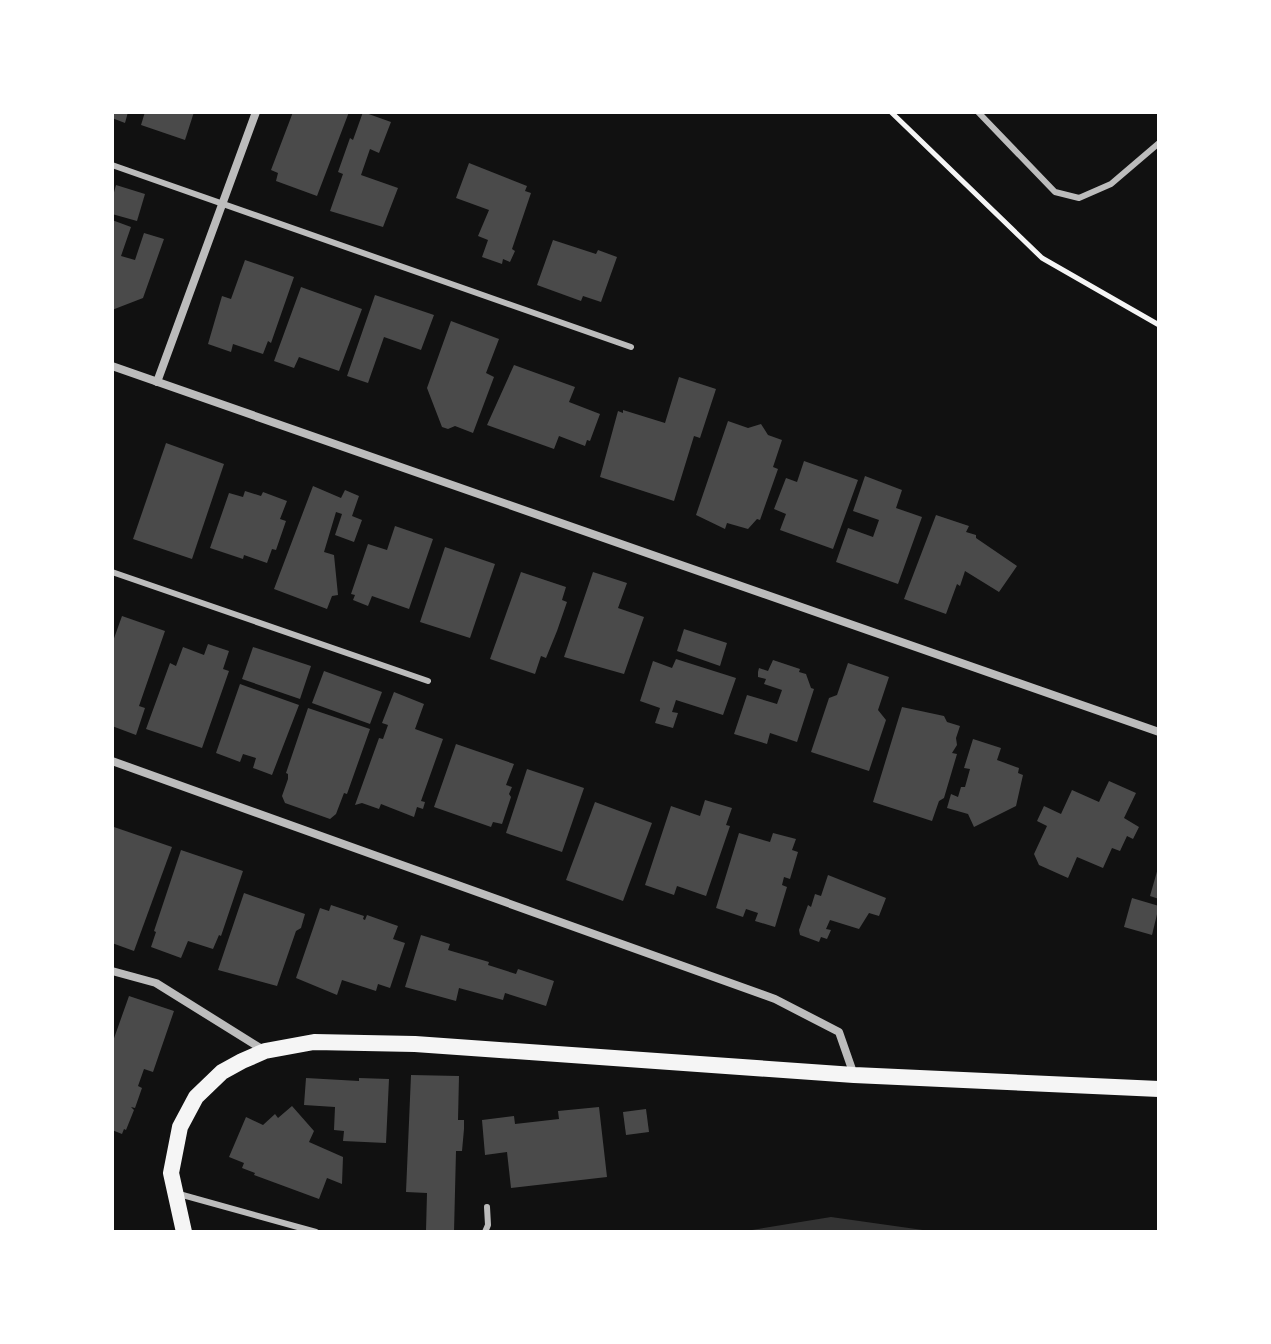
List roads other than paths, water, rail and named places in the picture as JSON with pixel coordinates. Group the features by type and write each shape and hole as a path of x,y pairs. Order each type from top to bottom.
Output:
{"main road":[{"path":"184,1232 171,1173 180,1127 196,1097 222,1072 265,1051 314,1042 415,1044 854,1075 1159,1089"}],"street":[{"path":"157,382 256,112"},
{"path":"112,366 1159,732"},
{"path":"112,761 775,999 839,1032 854,1075"},
{"path":"112,971 156,983 265,1051"}],"lane":[{"path":"978,112 1055,192 1079,198 1111,184 1159,143"},
{"path":"112,165 631,347"},
{"path":"112,572 428,681"},
{"path":"175,1193 316,1232"},
{"path":"485,1232 488,1225 487,1207"}]}
